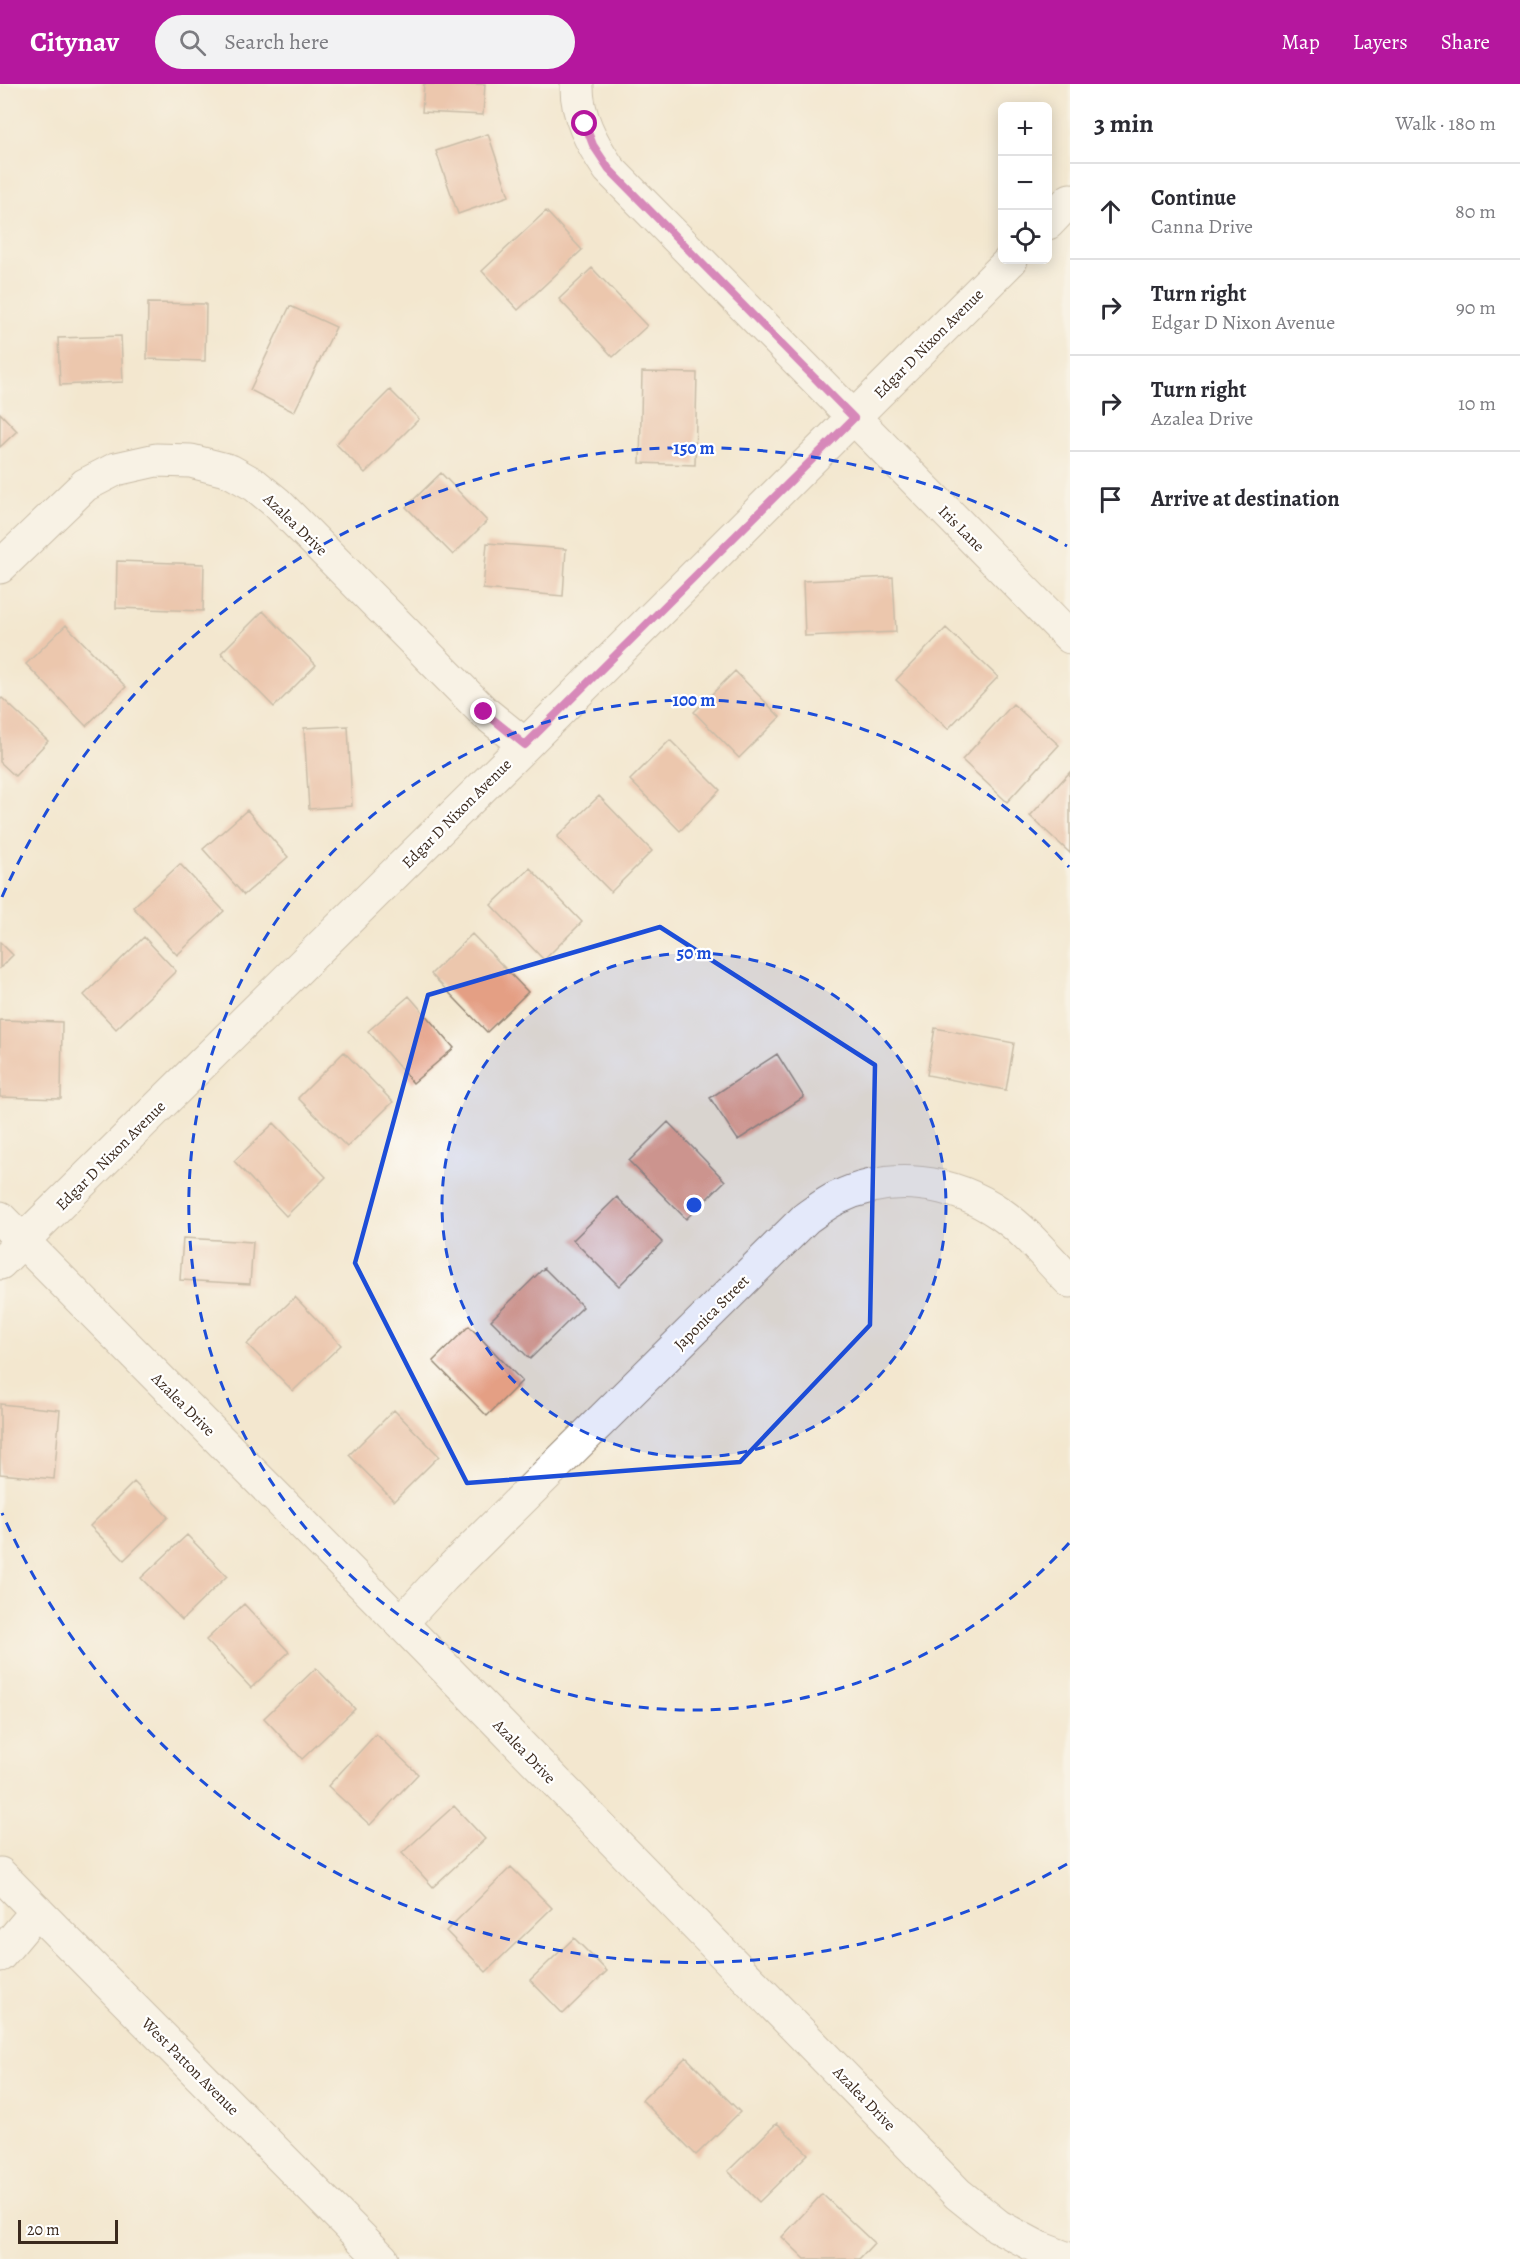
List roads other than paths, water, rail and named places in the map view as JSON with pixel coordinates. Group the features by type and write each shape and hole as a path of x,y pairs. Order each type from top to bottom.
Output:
{"street":[{"name":"Iris Lane","path":"578,84 577,92 585,124 593,145 609,169 1070,637"},
{"path":"1052,218 1070,200"},
{"name":"Edgar D Nixon Avenue","path":"11,1252 525,745 1007,264"},
{"name":"Azalea Drive","path":"0,567 85,485 116,469 156,460 191,461 230,471 255,485 277,503 484,712 525,745"},
{"name":"Japonica Street","path":"401,1623 443,1577 806,1218 836,1198 863,1188 899,1182 928,1183 954,1190 978,1200 1003,1215 1070,1281"},
{"name":"Azalea Drive","path":"0,1218 11,1252 401,1623 958,2194 998,2226 1039,2248 1068,2259"},
{"name":"West Patton Avenue","path":"0,1874 381,2259"},
{"path":"0,1955 37,1911"}]}
